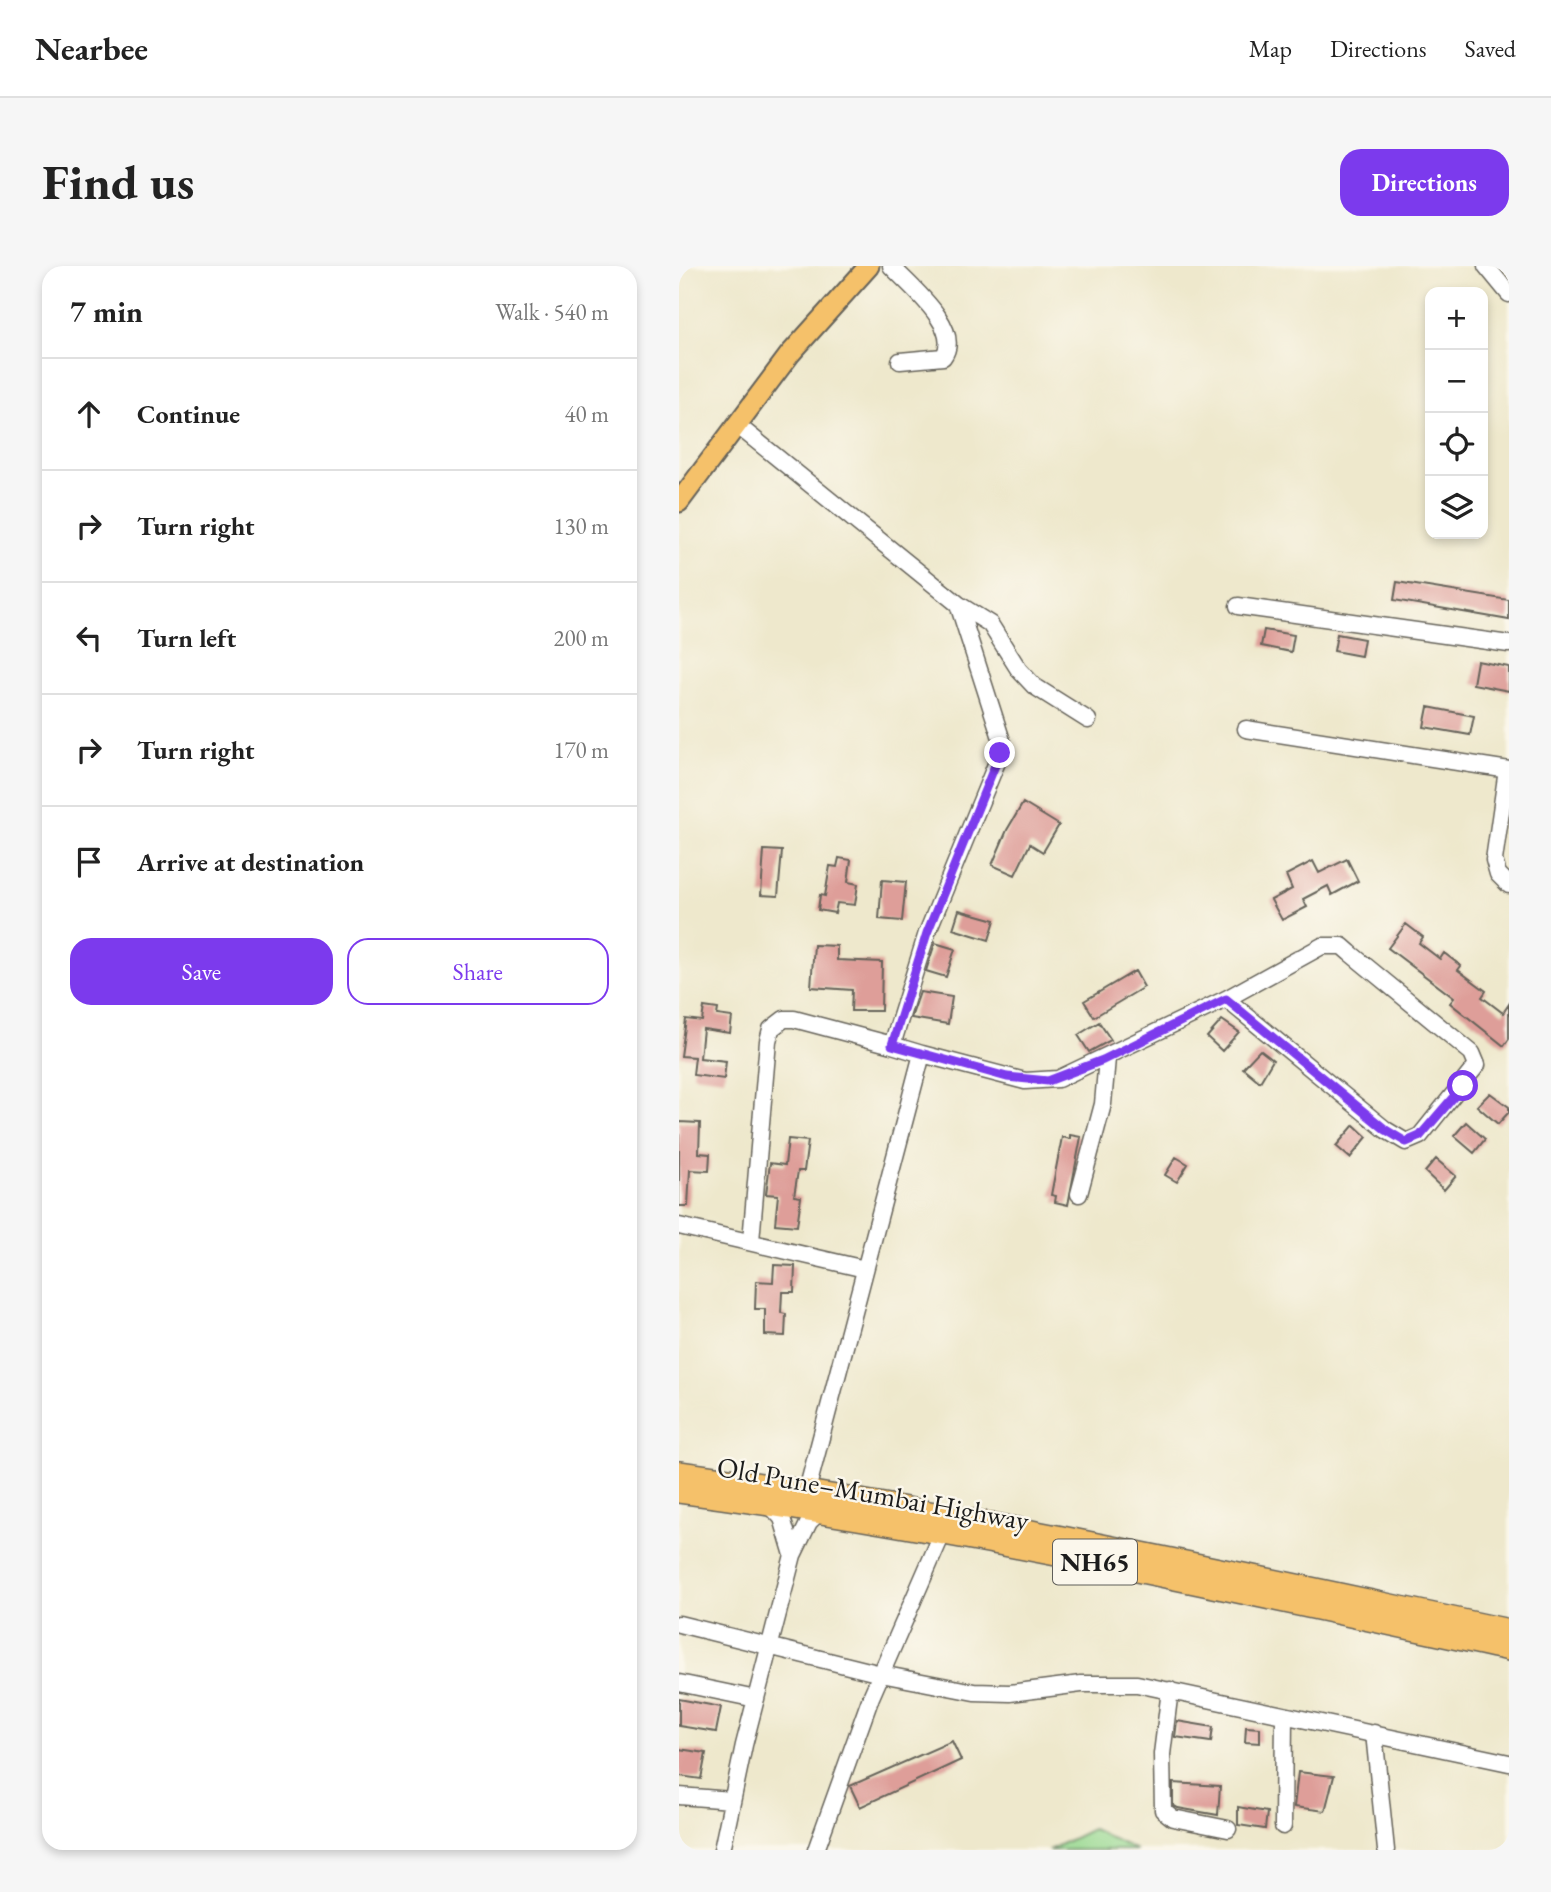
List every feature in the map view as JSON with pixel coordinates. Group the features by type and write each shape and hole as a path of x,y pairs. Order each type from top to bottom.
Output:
{"highway":[{"name":"Old Pune–Mumbai Highway","path":"679,1473 943,1532 1509,1649"},
{"name":"Old Pune–Mumbai Highway","path":"679,1491 768,1503 811,1503 1084,1542 1509,1631"}],"main road":[{"path":"679,502 790,354 869,266"}],"street":[{"path":"891,266 938,316 947,335 943,357 900,361"},
{"path":"1486,266 1509,294"},
{"path":"737,425 958,604 990,624 1019,670 1034,686 1089,720"},
{"path":"892,1045 927,933 997,762 1002,741 958,604"},
{"path":"1238,606 1509,644"},
{"path":"1246,729 1508,770 1494,860 1499,874 1509,885"},
{"path":"751,1241 764,1067 771,1029 783,1019 795,1019 1007,1077 1037,1081 1058,1079 1107,1058 1226,999 1322,946 1342,946 1472,1053 1477,1065 1420,1136 1406,1142 1386,1130 1226,999"},
{"path":"722,1850 768,1646 793,1555 809,1522 811,1503 865,1269 922,1054"},
{"path":"1079,1194 1103,1104 1107,1058"},
{"path":"679,1226 865,1269"},
{"path":"768,1503 782,1518 793,1555"},
{"path":"816,1850 881,1674 943,1532"},
{"path":"679,1624 881,1674 974,1692 1010,1693 1112,1682 1170,1690 1509,1763"},
{"path":"679,1683 756,1699"},
{"path":"1170,1690 1162,1754 1163,1810 1173,1818 1228,1829"},
{"path":"1283,1826 1284,1715"},
{"path":"1374,1733 1386,1850"},
{"path":"679,1796 732,1800"}],"green space":[{"path":"1092,1829 1136,1850 1049,1850"}],"building":[{"path":"1397,582 1509,600 1509,620 1394,600"},
{"path":"1264,630 1294,635 1291,652 1261,646"},
{"path":"1337,634 1364,639 1361,656 1334,651"},
{"path":"1477,661 1509,667 1509,691 1473,684"},
{"path":"1428,707 1474,716 1470,735 1424,727"},
{"path":"1023,803 1059,825 1043,852 1030,844 1015,875 992,865 1007,830"},
{"path":"764,850 782,851 778,896 761,895"},
{"path":"839,858 851,860 848,882 858,884 855,905 837,903 835,913 818,910 820,895 825,896 830,866 837,867"},
{"path":"1347,859 1358,881 1332,895 1328,886 1303,899 1307,907 1282,920 1271,900 1292,889 1286,875 1313,861 1319,873"},
{"path":"882,880 906,882 902,921 879,919"},
{"path":"959,910 995,920 989,940 953,929"},
{"path":"1406,924 1423,937 1419,943 1440,959 1444,953 1461,966 1458,970 1486,991 1482,997 1503,1013 1509,1004 1509,1039 1504,1046 1450,1003 1454,998 1388,948"},
{"path":"935,943 955,949 946,977 926,971"},
{"path":"814,945 837,946 837,960 882,962 881,1011 851,1011 852,990 811,987"},
{"path":"1135,971 1144,987 1094,1017 1084,1001"},
{"path":"920,992 952,997 948,1024 911,1018"},
{"path":"704,1007 718,1009 717,1015 732,1017 730,1033 703,1029 700,1058 726,1061 724,1079 693,1075 695,1057 681,1056 686,1019 702,1021"},
{"path":"1222,1020 1239,1032 1222,1051 1207,1037"},
{"path":"1099,1022 1111,1040 1089,1052 1078,1035"},
{"path":"1260,1050 1273,1060 1260,1082 1243,1068"},
{"path":"1490,1093 1509,1107 1509,1112 1498,1124 1477,1106"},
{"path":"679,1122 700,1123 699,1153 710,1154 709,1171 690,1170 688,1206 679,1206"},
{"path":"1466,1122 1485,1139 1474,1153 1454,1136"},
{"path":"1354,1125 1367,1137 1350,1158 1336,1146"},
{"path":"1070,1135 1081,1137 1068,1205 1055,1202 1056,1196 1051,1195 1062,1137 1070,1139"},
{"path":"788,1139 808,1141 804,1171 798,1171 794,1196 801,1197 797,1226 775,1224 778,1195 766,1194 770,1163 785,1165"},
{"path":"1176,1157 1188,1164 1177,1182 1165,1175"},
{"path":"1436,1159 1456,1176 1444,1190 1425,1172"},
{"path":"774,1265 795,1266 794,1292 782,1292 781,1313 786,1314 785,1336 765,1335 765,1309 755,1309 756,1281 773,1282"},
{"path":"679,1699 721,1707 716,1732 679,1726"},
{"path":"1177,1721 1213,1727 1211,1742 1175,1737"},
{"path":"1246,1727 1260,1728 1260,1743 1245,1742"},
{"path":"952,1741 961,1760 860,1807 850,1786"},
{"path":"679,1749 706,1753 701,1779 679,1776"},
{"path":"1298,1772 1334,1776 1325,1811 1294,1807"},
{"path":"1173,1783 1220,1786 1218,1815 1173,1805"},
{"path":"1238,1807 1267,1812 1265,1829 1238,1825"}],"route":[{"path":"1000,753 927,933 892,1045 1007,1077 1025,1081 1048,1081 1103,1060 1226,999 1386,1130 1406,1142 1414,1141 1420,1136 1463,1086"}]}
